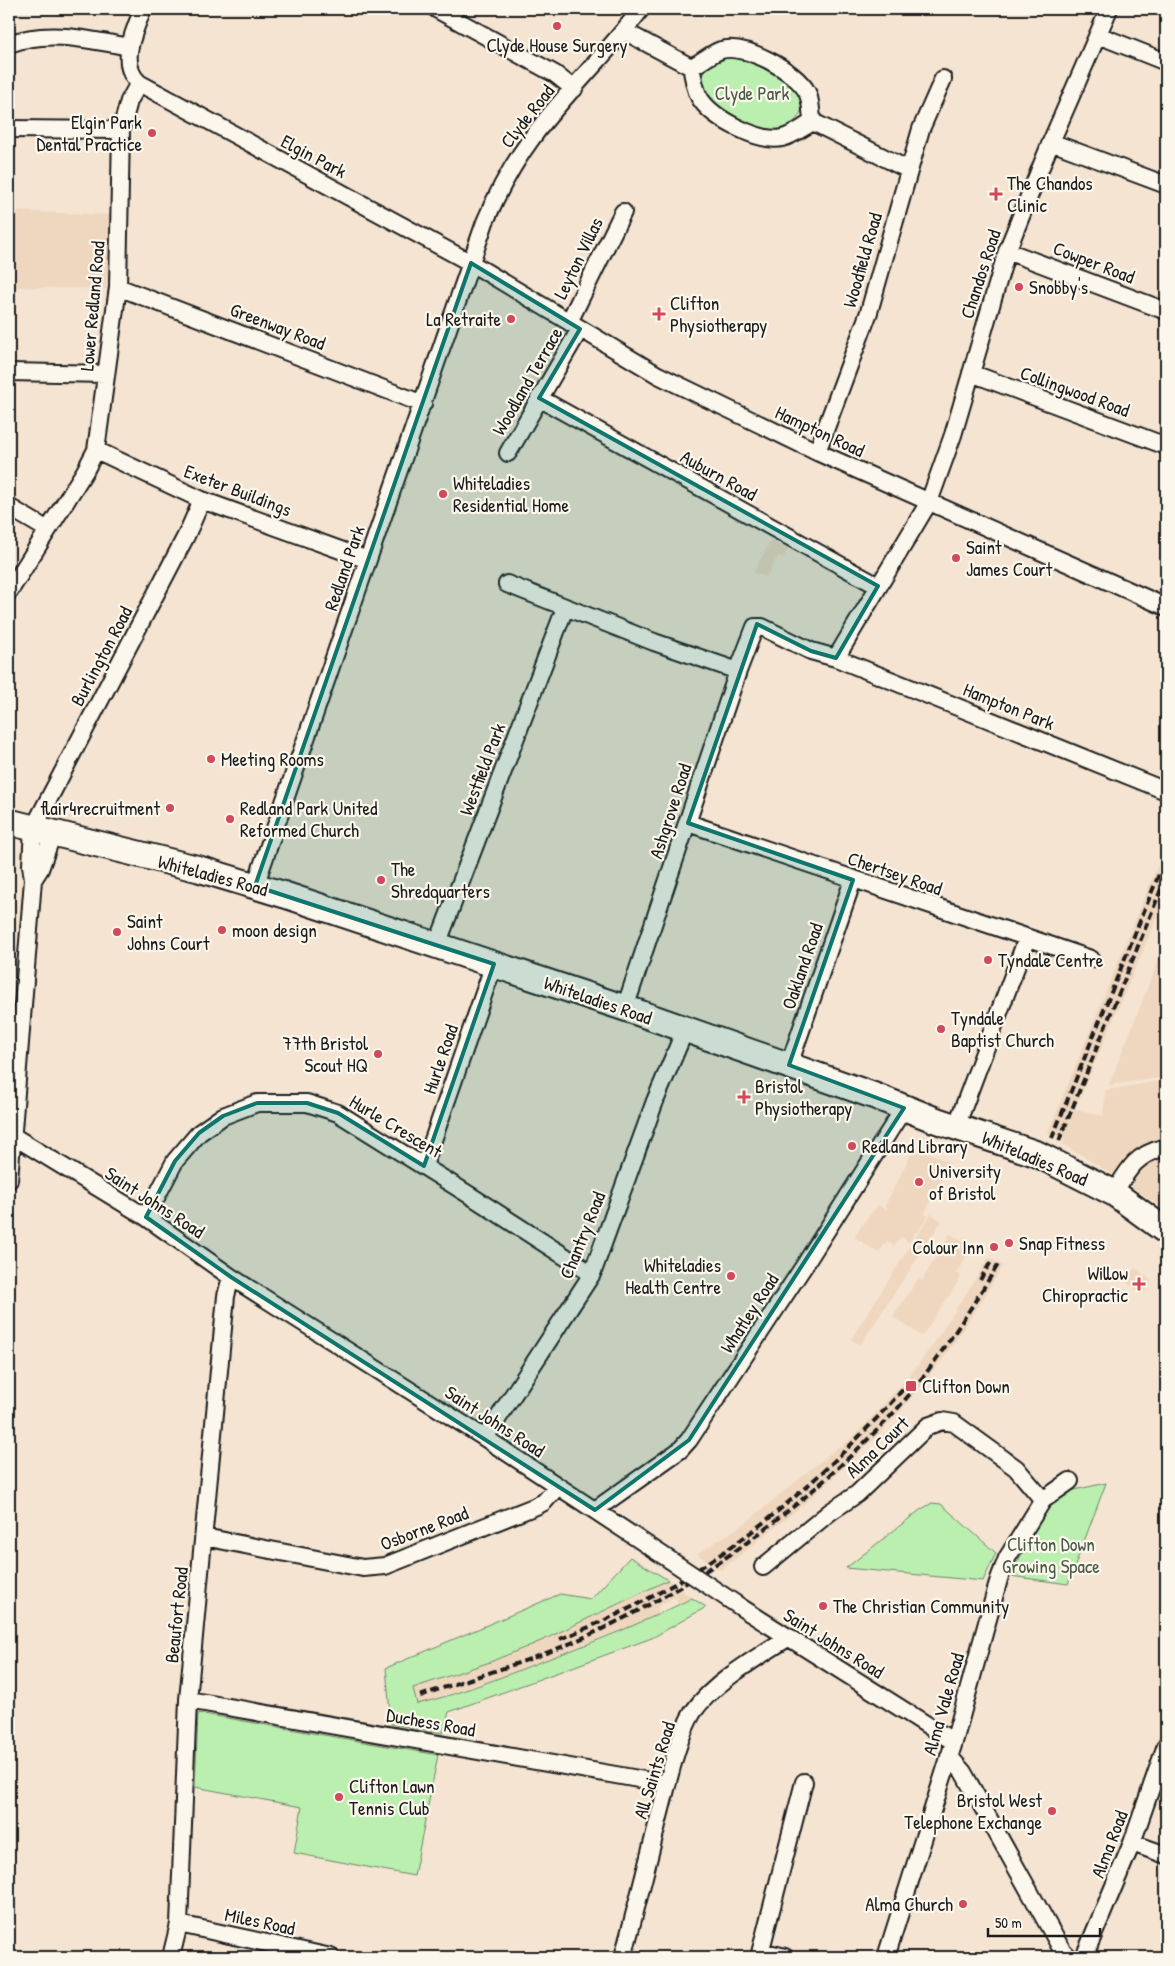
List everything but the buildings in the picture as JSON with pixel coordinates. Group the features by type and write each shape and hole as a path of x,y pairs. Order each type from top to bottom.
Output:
{"main road":[{"name":"Whiteladies Road","path":"9,822 199,869 255,886 437,944 789,1065 956,1127 1037,1154 1114,1193 1166,1231"}],"street":[{"path":"139,83 133,78 128,64 130,47 143,9"},
{"path":"436,9 555,74 574,89"},
{"name":"Clyde Road","path":"471,264 497,194 514,164 535,134 624,32 640,9"},
{"name":"Chandos Road","path":"929,502 953,435 1007,251 1051,142 1109,9"},
{"path":"624,32 691,67"},
{"path":"9,44 44,35 72,37 130,47"},
{"path":"1098,35 1166,62"},
{"path":"691,67 712,54 729,49 749,53 761,58 780,67 801,83 810,99 813,122"},
{"path":"691,67 696,92 704,104 724,120 748,132 773,139 782,138 813,122"},
{"name":"Woodfield Road","path":"817,452 869,312 921,129 943,79"},
{"name":"Lower Redland Road","path":"9,592 86,471 96,450 118,287 121,130 129,101 139,83"},
{"name":"Elgin Park","path":"139,83 471,264"},
{"path":"813,122 909,170"},
{"path":"9,128 121,130"},
{"path":"1051,142 1166,185"},
{"name":"Leyton Villas","path":"574,326 623,212"},
{"name":"Cowper Road","path":"1007,251 1166,311"},
{"name":"Hampton Road","path":"471,264 658,375 817,452 1166,607"},
{"name":"Redland Park","path":"255,886 471,264"},
{"name":"Greenway Road","path":"118,287 422,404"},
{"name":"Woodland Terrace","path":"508,452 539,398 574,326"},
{"path":"9,372 106,374"},
{"name":"Collingwood Road","path":"971,373 1166,446"},
{"name":"Auburn Road","path":"539,398 878,586"},
{"name":"Exeter Buildings","path":"96,450 202,500 368,560"},
{"name":"Burlington Road","path":"13,1136 33,880 40,869 43,831 202,500"},
{"path":"836,658 929,502"},
{"path":"9,507 48,530"},
{"path":"507,584 654,642 738,671"},
{"name":"Westfield Park","path":"437,944 565,608"},
{"name":"Hampton Park","path":"755,627 762,626 811,651 836,658 1166,791"},
{"name":"Ashgrove Road","path":"625,1008 738,671 755,627"},
{"name":"Chertsey Road","path":"688,823 1091,959"},
{"name":"Oakland Road","path":"789,1065 853,880"},
{"path":"956,1127 1027,938"},
{"name":"Hurle Road","path":"424,1166 494,964"},
{"name":"Chantry Road","path":"485,1438 592,1274 654,1101 684,1030"},
{"name":"Hurle Crescent","path":"146,1216 175,1161 199,1133 223,1116 257,1103 307,1103 338,1113 592,1274"},
{"name":"Whatley Road","path":"595,1510 680,1450 690,1440 804,1266 904,1108"},
{"path":"9,1180 13,1136"},
{"name":"Saint Johns Road","path":"13,1136 146,1216 231,1277 485,1438 789,1637 951,1749 1062,1950 1069,1957"},
{"path":"1114,1193 1130,1167 1140,1157 1163,1148"},
{"name":"Beaufort Road","path":"171,1957 179,1924 188,1700 226,1296 231,1277"},
{"name":"Alma Court","path":"763,1567 830,1512 857,1494 928,1426 942,1421 954,1423 1016,1468 1043,1500"},
{"name":"Alma Vale Road","path":"886,1957 951,1749 999,1578 1007,1558 1043,1500 1070,1480"},
{"name":"Osborne Road","path":"204,1537 362,1568 374,1568 385,1566 536,1506 544,1502 558,1486"},
{"name":"All Saints Road","path":"623,1957 667,1784 683,1734 694,1712 710,1694 745,1665 789,1637"},
{"name":"Duchess Road","path":"188,1700 667,1784"},
{"name":"Alma Road","path":"1084,1957 1132,1843 1166,1745"},
{"path":"785,1957 760,1954 804,1782"},
{"path":"1132,1843 1166,1855"},
{"name":"Miles Road","path":"179,1924 332,1957"}],"highlighted area":[{"path":"471,263 580,329 539,398 878,586 836,658 811,651 757,624 688,823 853,880 789,1065 904,1108 689,1440 595,1510 231,1277 146,1217 175,1161 199,1133 223,1116 257,1103 307,1103 338,1113 424,1166 494,964 255,886"}],"shaded area":[{"path":"9,211 110,215 107,289 9,287"},
{"path":"771,540 788,549 783,558 778,556 766,577 754,572"},
{"path":"1166,845 1166,897 1081,1095 1073,1109 1103,1116 1106,1090 1161,1081 1163,1108 1166,1108 1166,1211 1129,1184 1063,1144 1064,1139 1048,1133"},
{"path":"1166,940 1166,1077 1109,1085 1137,1015"},
{"name":"University of Bristol","path":"915,1146 950,1163 924,1214 928,1216 917,1233 915,1232 909,1242 901,1237 894,1246 887,1241 878,1253 855,1237 862,1224 864,1225 878,1205 886,1210 888,1208 885,1206"},
{"name":"University of Bristol","path":"931,1214 942,1221 860,1345 851,1339"},
{"name":"University of Bristol","path":"950,1234 972,1246 956,1273 961,1277 922,1336 893,1317 918,1279 922,1281"},
{"path":"989,1258 1003,1265 980,1304 945,1356 878,1435 803,1505 721,1570 697,1554 748,1521 838,1447 841,1448 866,1424 911,1374 932,1346"},
{"name":"Willow Chiropractic","path":"1135,1268 1152,1281 1142,1294 1125,1281"},
{"path":"668,1580 692,1598 679,1604 675,1597 657,1607 661,1614 490,1681 417,1704 413,1688 490,1662 541,1641"}],"green space":[{"name":"Clyde Park","path":"733,55 768,68 785,78 792,85 802,99 800,113 796,119 784,128 776,130 762,129 728,115 708,100 702,84 706,68 709,63 716,59"},
{"name":"Clifton Down Growing Space","path":"1106,1483 1068,1584 1010,1576 1045,1510 1065,1492"},
{"path":"932,1503 941,1504 996,1553 983,1581 846,1568 920,1510"},
{"path":"630,1557 668,1580 541,1641 490,1662 413,1688 417,1704 479,1685 579,1648 692,1598 706,1607 652,1638 449,1712 443,1733 391,1724 386,1668 560,1594 591,1599"},
{"name":"Clifton Lawn Tennis Club","path":"198,1713 438,1755 414,1876 294,1853 302,1807 195,1787"}],"railway":[{"path":"1052,1138 1166,857"},
{"path":"1059,1141 1166,877"},
{"path":"980,1280 992,1260"},
{"path":"420,1696 525,1661 587,1636 656,1601 753,1538 813,1490 863,1444 898,1408 938,1356 999,1263"},
{"path":"560,1639 636,1605 675,1583 750,1533 819,1475 912,1379"}],"place":[{"name":"Clyde House Surgery","path":"557,26"},
{"name":"Elgin Park Dental Practice","path":"152,133"},
{"name":"The Chandos Clinic","path":"996,194"},
{"name":"Snobby's","path":"1019,287"},
{"name":"Clifton Physiotherapy","path":"659,314"},
{"name":"La Retraite","path":"511,319"},
{"name":"Whiteladies Residential Home","path":"443,494"},
{"name":"Saint James Court","path":"956,558"},
{"name":"Meeting Rooms","path":"211,759"},
{"name":"flair4recruitment","path":"170,808"},
{"name":"Redland Park United Reformed Church","path":"230,819"},
{"name":"The Shredquarters","path":"381,880"},
{"name":"moon design","path":"222,930"},
{"name":"Saint Johns Court","path":"117,932"},
{"name":"Tyndale Centre","path":"988,960"},
{"name":"Tyndale Baptist Church","path":"941,1029"},
{"name":"77th Bristol Scout HQ","path":"378,1054"},
{"name":"Bristol Physiotherapy","path":"744,1097"},
{"name":"Redland Library","path":"852,1146"},
{"name":"University of Bristol","path":"919,1182"},
{"name":"Snap Fitness","path":"1009,1243"},
{"name":"Colour Inn","path":"994,1247"},
{"name":"Whiteladies Health Centre","path":"731,1276"},
{"name":"Willow Chiropractic","path":"1139,1284"},
{"name":"Clifton Down","path":"911,1386"},
{"name":"The Christian Community","path":"823,1606"},
{"name":"Clifton Lawn Tennis Club","path":"339,1797"},
{"name":"Bristol West Telephone Exchange","path":"1052,1811"},
{"name":"Alma Church","path":"963,1904"}]}
